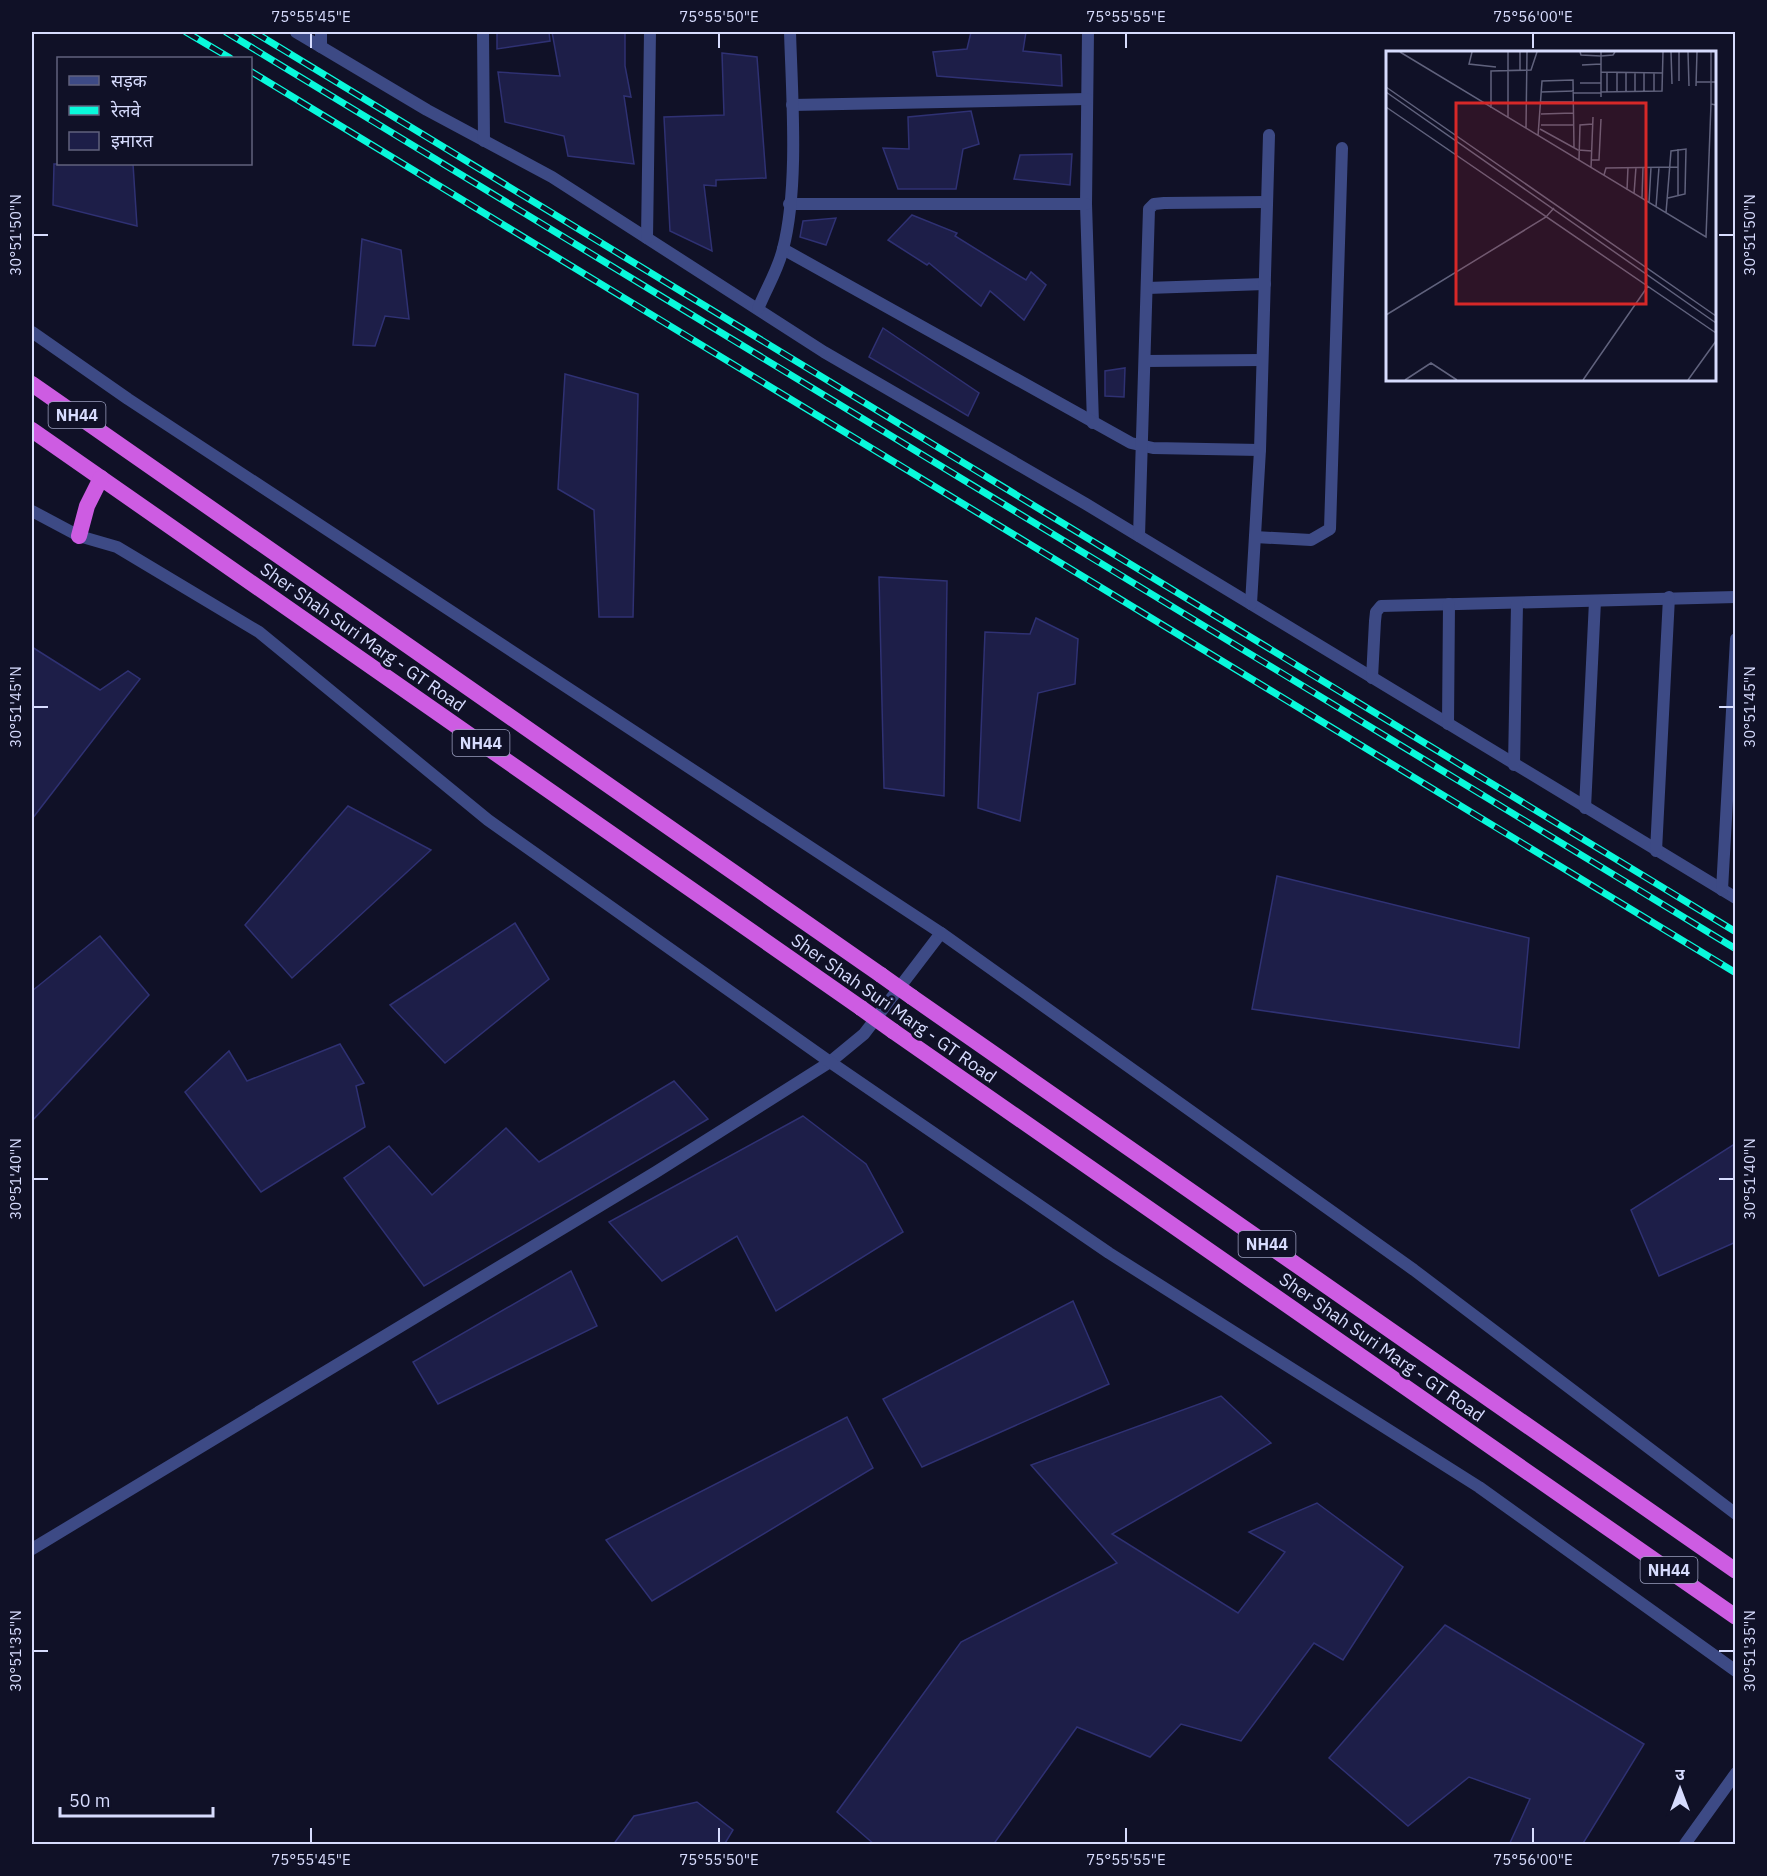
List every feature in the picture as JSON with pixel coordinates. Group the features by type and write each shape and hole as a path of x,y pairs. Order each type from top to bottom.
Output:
{"highway":[{"name":"Sher Shah Suri Marg - GT Road","path":"32,384 1736,1570"},
{"name":"Sher Shah Suri Marg - GT Road","path":"32,430 1736,1617"},
{"path":"79,537 87,506 101,478"}],"street":[{"path":"296,32 484,141 552,177 824,352 1139,536 1736,898"},
{"path":"321,32 321,47"},
{"path":"483,32 484,141"},
{"path":"647,238 650,32"},
{"path":"758,309 783,249 789,204 792,105 790,32"},
{"path":"1088,32 1086,204 1094,423"},
{"path":"792,105 1087,99"},
{"path":"1251,604 1260,450 1269,135"},
{"path":"1255,537 1311,540 1330,529 1342,148"},
{"path":"1139,536 1149,209 1154,204 1267,202"},
{"path":"789,204 1086,204"},
{"path":"783,249 1094,423 1142,447 1260,450"},
{"path":"1146,288 1265,284"},
{"path":"32,332 138,406 941,933 1414,1270 1736,1514"},
{"path":"1146,361 1262,360"},
{"path":"32,511 79,537 117,547 259,632 488,820 830,1062 1109,1253 1479,1487 1736,1671"},
{"path":"1656,851 1669,597"},
{"path":"1372,678 1376,612 1381,606 1736,597"},
{"path":"1585,808 1595,601"},
{"path":"1448,724 1449,604"},
{"path":"1514,765 1518,604"},
{"path":"1722,890 1736,639"},
{"path":"32,1549 656,1172 830,1062 864,1034 941,933"},
{"path":"1686,1845 1736,1773"}],"building":[{"path":"497,32 549,32 550,41 497,49"},
{"path":"552,32 625,32 625,66 631,97 624,96 634,164 568,156 564,136 505,122 498,72 560,76"},
{"path":"971,32 1026,32 1023,51 1061,55 1062,86 937,76 933,52 967,49"},
{"path":"722,53 757,57 766,178 716,180 716,186 704,185 712,251 670,231 664,117 724,115"},
{"path":"971,111 979,144 963,149 956,189 898,189 883,148 909,149 908,117"},
{"path":"1072,154 1070,185 1014,179 1020,155"},
{"path":"54,164 133,165 137,226 53,205"},
{"path":"912,215 957,233 955,236 1026,280 1031,272 1046,285 1024,320 990,291 981,306 929,263 927,265 888,240"},
{"path":"836,218 826,245 800,237 803,221"},
{"path":"362,239 401,250 409,319 385,316 375,346 353,345"},
{"path":"883,328 979,393 968,416 869,357"},
{"path":"1125,368 1124,397 1105,396 1105,371"},
{"path":"565,374 638,394 633,617 599,617 594,510 558,489"},
{"path":"879,577 947,581 944,796 884,788"},
{"path":"1036,618 1078,639 1075,684 1038,693 1020,821 978,808 985,632 1030,634"},
{"path":"32,647 100,690 128,671 140,679 32,819"},
{"path":"348,806 431,850 292,978 245,925"},
{"path":"1277,876 1529,938 1519,1048 1252,1009"},
{"path":"515,923 549,979 445,1063 390,1005"},
{"path":"100,936 149,995 32,1121 32,991"},
{"path":"340,1044 364,1083 356,1086 365,1127 261,1192 185,1092 229,1051 247,1081"},
{"path":"674,1081 708,1119 424,1286 344,1178 389,1146 432,1195 506,1128 539,1162"},
{"path":"803,1116 866,1164 903,1232 776,1311 737,1236 662,1281 609,1222"},
{"path":"1736,1143 1736,1242 1659,1276 1631,1210"},
{"path":"571,1271 597,1326 438,1404 413,1362"},
{"path":"1073,1301 1109,1384 922,1467 883,1399"},
{"path":"1221,1396 1271,1443 1112,1534 1238,1613 1285,1552 1249,1532 1317,1503 1403,1567 1343,1660 1314,1643 1241,1741 1181,1724 1150,1757 1077,1727 993,1845 875,1845 837,1812 961,1642 1117,1563 1031,1465"},
{"path":"847,1417 873,1468 652,1601 606,1540"},
{"path":"1445,1625 1644,1744 1582,1845 1509,1845 1530,1799 1469,1777 1408,1826 1329,1758"},
{"path":"697,1802 733,1830 724,1845 613,1845 634,1816"}],"railway":[{"path":"186,32 228,57"},
{"path":"226,32 1736,949"},
{"path":"254,32 1736,932"},
{"path":"252,72 1736,973"}]}
